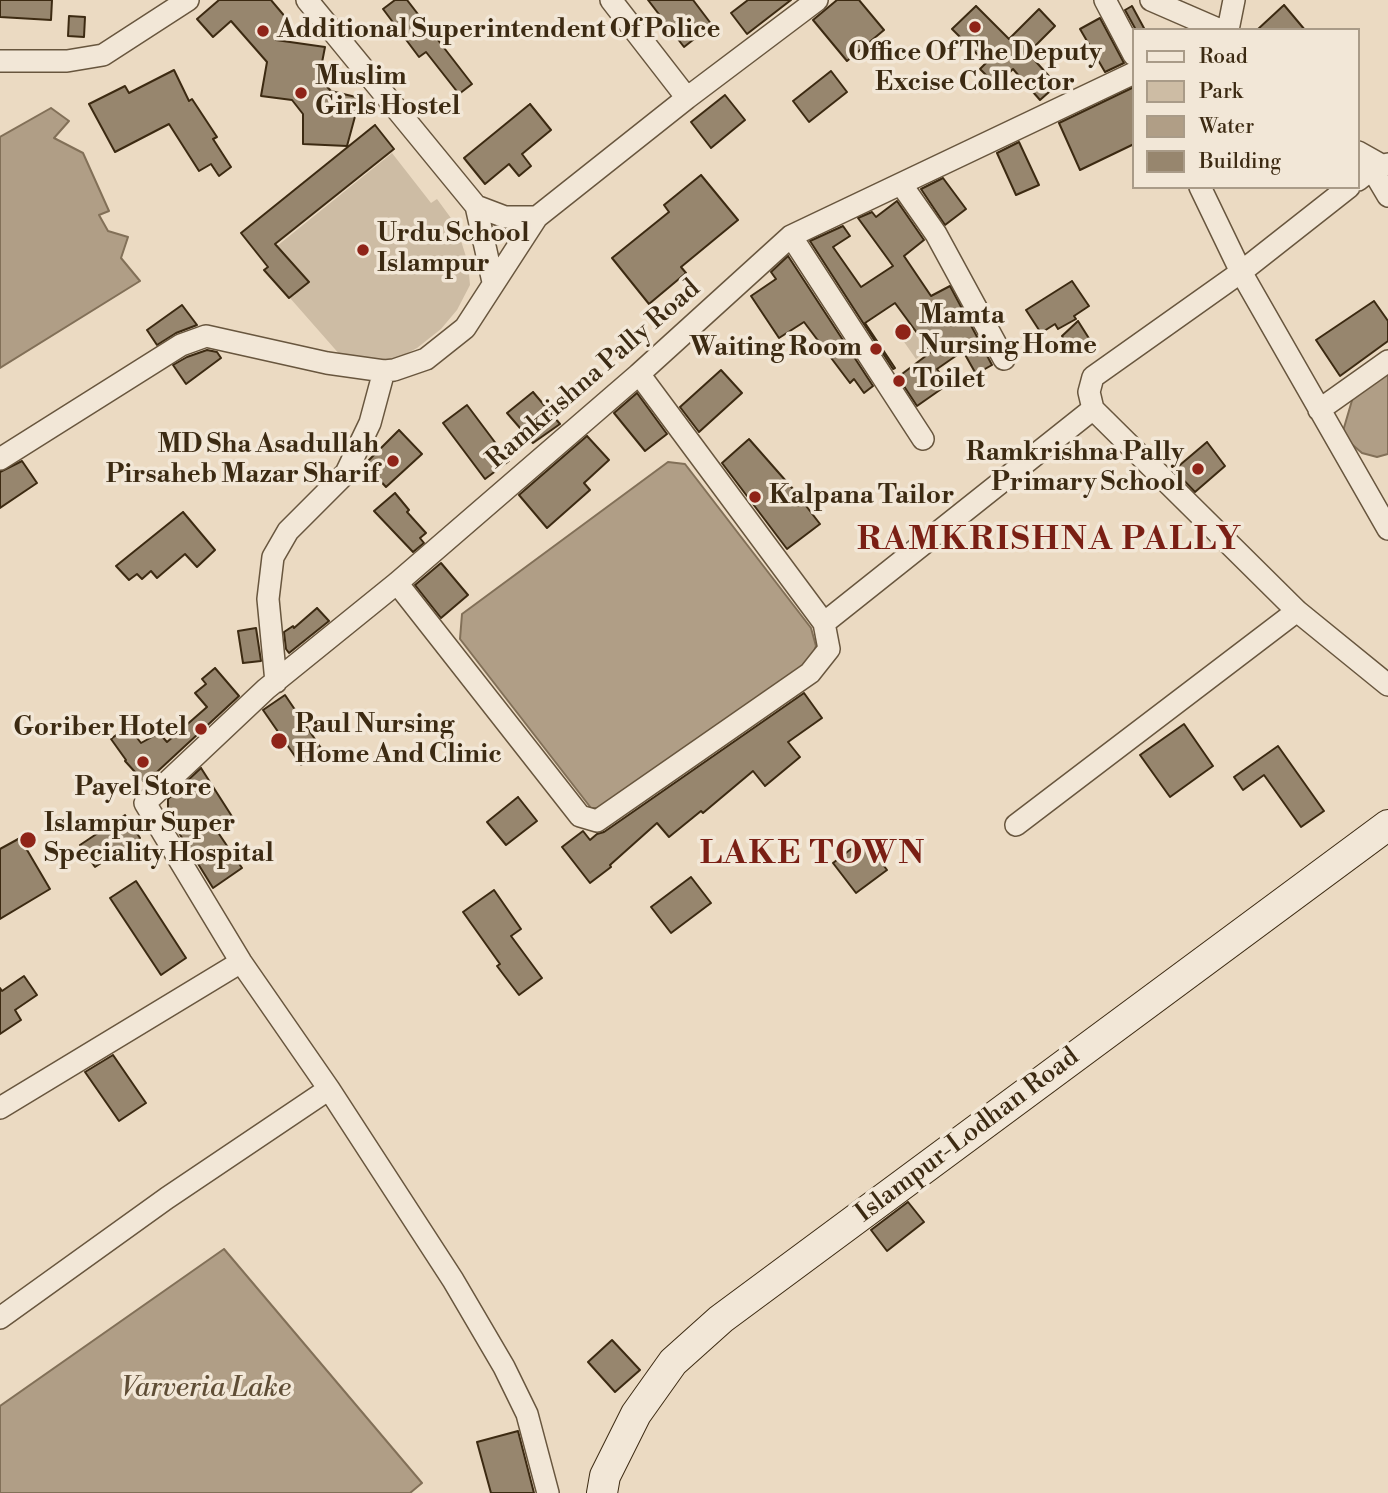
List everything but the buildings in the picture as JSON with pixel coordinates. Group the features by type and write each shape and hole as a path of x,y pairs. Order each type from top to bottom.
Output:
{"main road":[{"name":"Islampur-Lodhan Road","path":"602,1493 605,1476 636,1414 673,1362 721,1319 1388,825"}],"street":[{"path":"0,61 67,61 103,55 188,0"},
{"path":"307,0 476,206 493,282"},
{"path":"611,0 687,98"},
{"path":"1105,0 1132,51"},
{"path":"1152,0 1215,28"},
{"path":"1228,28 1234,0"},
{"path":"0,459 181,345 206,336 327,363 384,370 394,370 426,359 465,328 537,217 804,4"},
{"name":"Ramkrishna Pally Road","path":"241,962 145,803 276,682 397,583 639,374 791,236 1132,74"},
{"path":"1360,154 1375,170 1388,197"},
{"path":"901,184 936,234 1004,359"},
{"path":"1201,189 1241,272 1388,529"},
{"path":"1346,189 1241,272 1093,377 1089,392 1093,409 1297,611 1388,685"},
{"path":"476,206 505,217 537,217"},
{"path":"791,236 923,439"},
{"path":"1319,410 1388,361"},
{"path":"276,682 268,599 273,557 288,531 346,472 370,424 384,370"},
{"path":"397,583 580,816 597,821 810,673 829,649 824,623 639,374"},
{"path":"824,623 1093,409"},
{"path":"1016,825 1297,611"},
{"path":"0,1108 241,962 329,1089 453,1280 527,1414 548,1493"},
{"path":"0,1318 167,1199 329,1089"}],"green space":[{"name":"Urdu School Islampur","path":"392,153 431,203 437,199 456,225 468,263 470,285 457,310 441,329 417,348 389,363 341,356 290,298 308,281 277,246"},
{"path":"914,332 927,351 916,359 902,339"}],"water":[{"path":"51,108 69,121 54,138 83,153 109,211 99,215 108,231 128,237 121,258 140,281 0,368 0,137"},
{"path":"1388,372 1388,454 1377,457 1362,453 1348,441 1343,431 1353,397"},
{"path":"668,462 685,464 811,628 816,646 809,665 603,808 591,808 460,639 462,614"},
{"name":"Varveria Lake","path":"224,1249 422,1483 410,1493 0,1493 0,1406"}],"place":[{"name":"Office Of The Deputy Excise Collector","path":"975,27"},
{"name":"Additional Superintendent Of Police","path":"263,31"},
{"name":"Muslim Girls Hostel","path":"301,93"},
{"name":"Urdu School Islampur","path":"363,250"},
{"name":"Mamta Nursing Home","path":"903,332"},
{"name":"Waiting Room","path":"876,349"},
{"name":"Toilet","path":"899,381"},
{"name":"MD Sha Asadullah Pirsaheb Mazar Sharif","path":"393,461"},
{"name":"Ramkrishna Pally Primary School","path":"1198,469"},
{"name":"Kalpana Tailor","path":"755,497"},
{"name":"Goriber Hotel","path":"201,729"},
{"name":"Paul Nursing Home And Clinic","path":"279,741"},
{"name":"Payel Store","path":"143,762"},
{"name":"Islampur Super Speciality Hospital","path":"28,840"}],"district":[{"name":"RAMKRISHNA PALLY","path":"1050,541"},
{"name":"LAKE TOWN","path":"813,855"}]}
